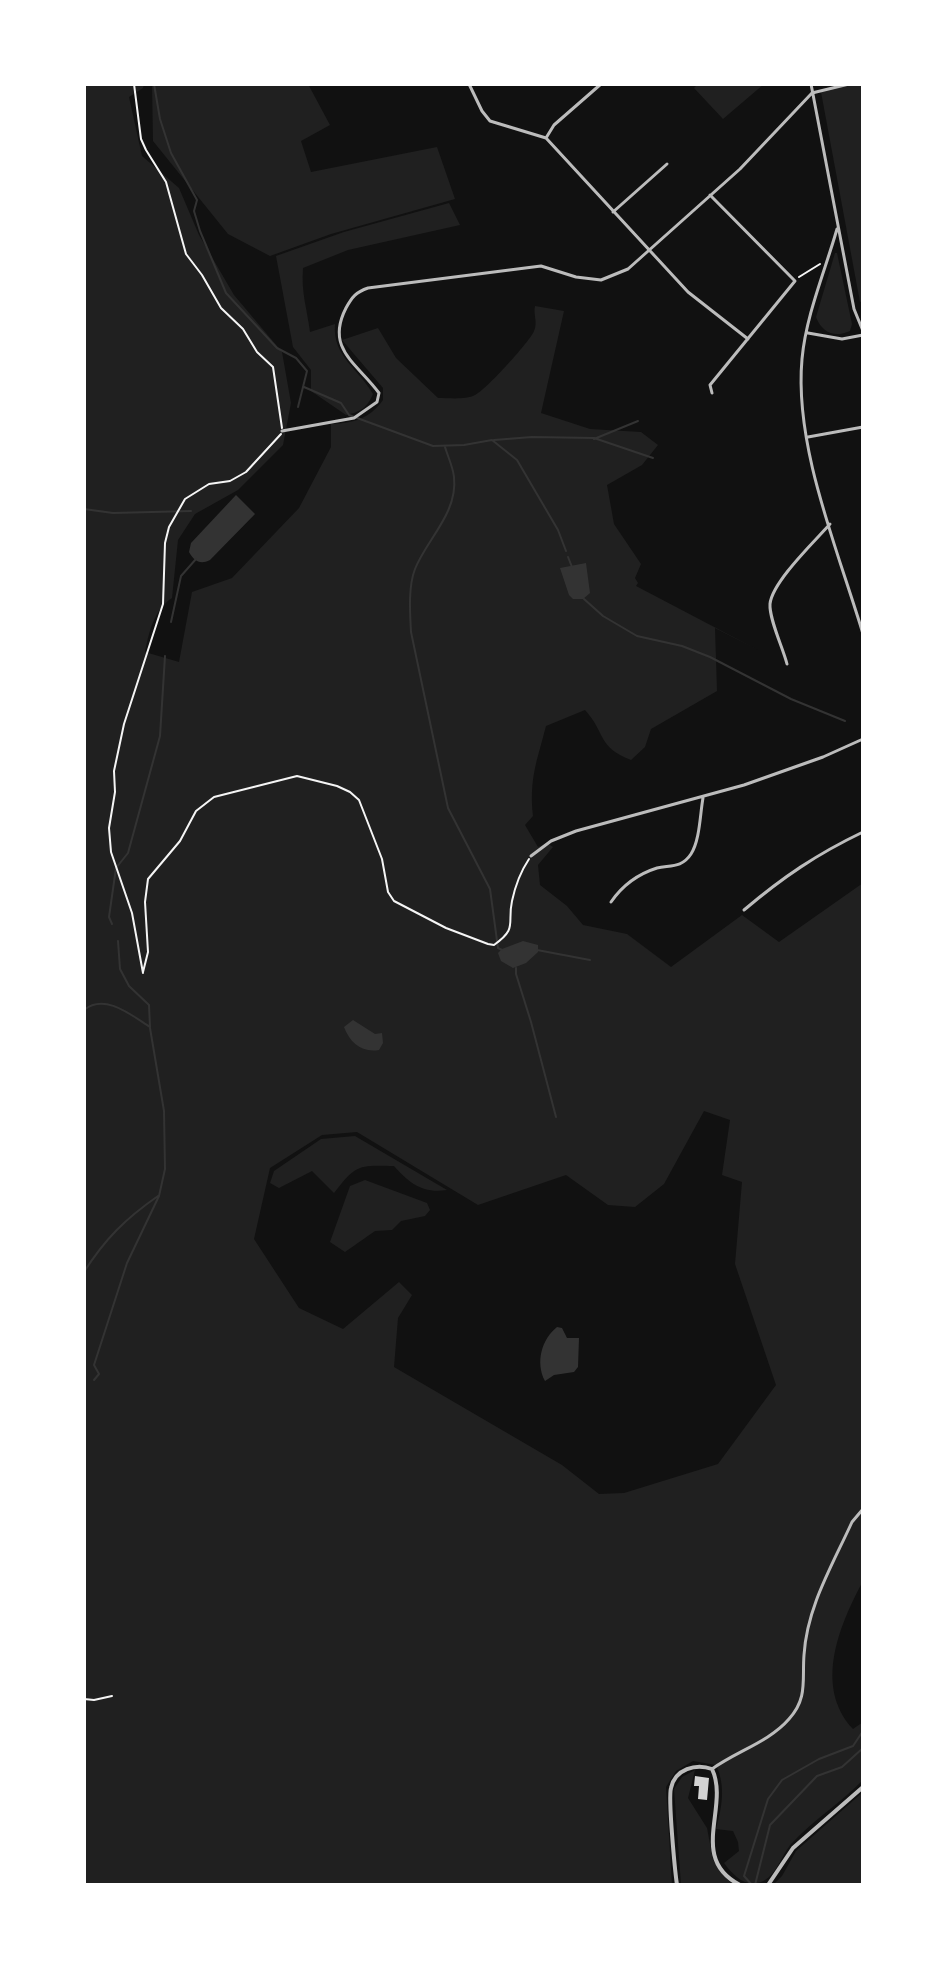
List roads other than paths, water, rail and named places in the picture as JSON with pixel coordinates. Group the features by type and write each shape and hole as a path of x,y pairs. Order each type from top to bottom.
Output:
{"street":[{"path":"469,84 490,121 546,138 688,292 748,339"},
{"path":"546,138 554,125 601,84"},
{"path":"807,333 842,339 863,333 854,309 837,229 811,84"},
{"path":"284,431 354,418 377,402 379,393 343,352 338,334 342,315 351,297 358,291 541,266 576,277 601,280 628,269 772,137 812,93 849,84"},
{"path":"613,212 667,164"},
{"path":"710,195 795,281 710,385 712,393"},
{"path":"837,229 807,333 800,391 807,437 863,634"},
{"path":"807,437 863,427"},
{"path":"787,664 770,606 772,595 830,524"},
{"path":"531,856 551,841 576,831 703,798 823,757 863,739"},
{"path":"611,902 623,885 657,868 684,862 693,852 703,798"},
{"path":"744,910 783,877 821,852 863,832"},
{"path":"677,1885 671,1788 679,1774 694,1766 712,1769 732,1755 774,1735 792,1716 804,1693 808,1620 852,1522 863,1509"},
{"path":"712,1769 718,1791 711,1829 713,1849 724,1872 740,1885"},
{"path":"768,1885 793,1848 863,1787"}],"waterway":[{"path":"154,84 160,119 171,153 197,200 194,211 200,231 226,293 277,348 296,358 307,371 298,407"},
{"path":"304,387 341,403 349,415 433,446 492,440 517,460 558,530 566,551"},
{"path":"594,439 638,421"},
{"path":"494,440 594,438 653,458"},
{"path":"445,447 453,473 454,490 447,514 415,569 411,584 411,632 448,808 490,889 498,948 502,950"},
{"path":"84,509 113,513 191,511"},
{"path":"568,557 572,567"},
{"path":"171,622 181,576 196,559"},
{"path":"584,599 603,616 637,636 682,646 710,657 791,699 845,721"},
{"path":"112,924 109,917 116,868 128,853 160,736 165,656"},
{"path":"84,1010 92,1005 109,1005 150,1027 149,1005 129,986 120,969 118,941"},
{"path":"537,950 590,960"},
{"path":"516,968 556,1117"},
{"path":"94,1380 99,1374 94,1365 127,1263 159,1196 165,1169 164,1111 150,1028"},
{"path":"84,1272 116,1230 158,1196"},
{"path":"752,1885 744,1876 768,1799 782,1780 819,1759 853,1746 863,1731"},
{"path":"755,1885 770,1825 817,1776 842,1767 863,1748"}]}
